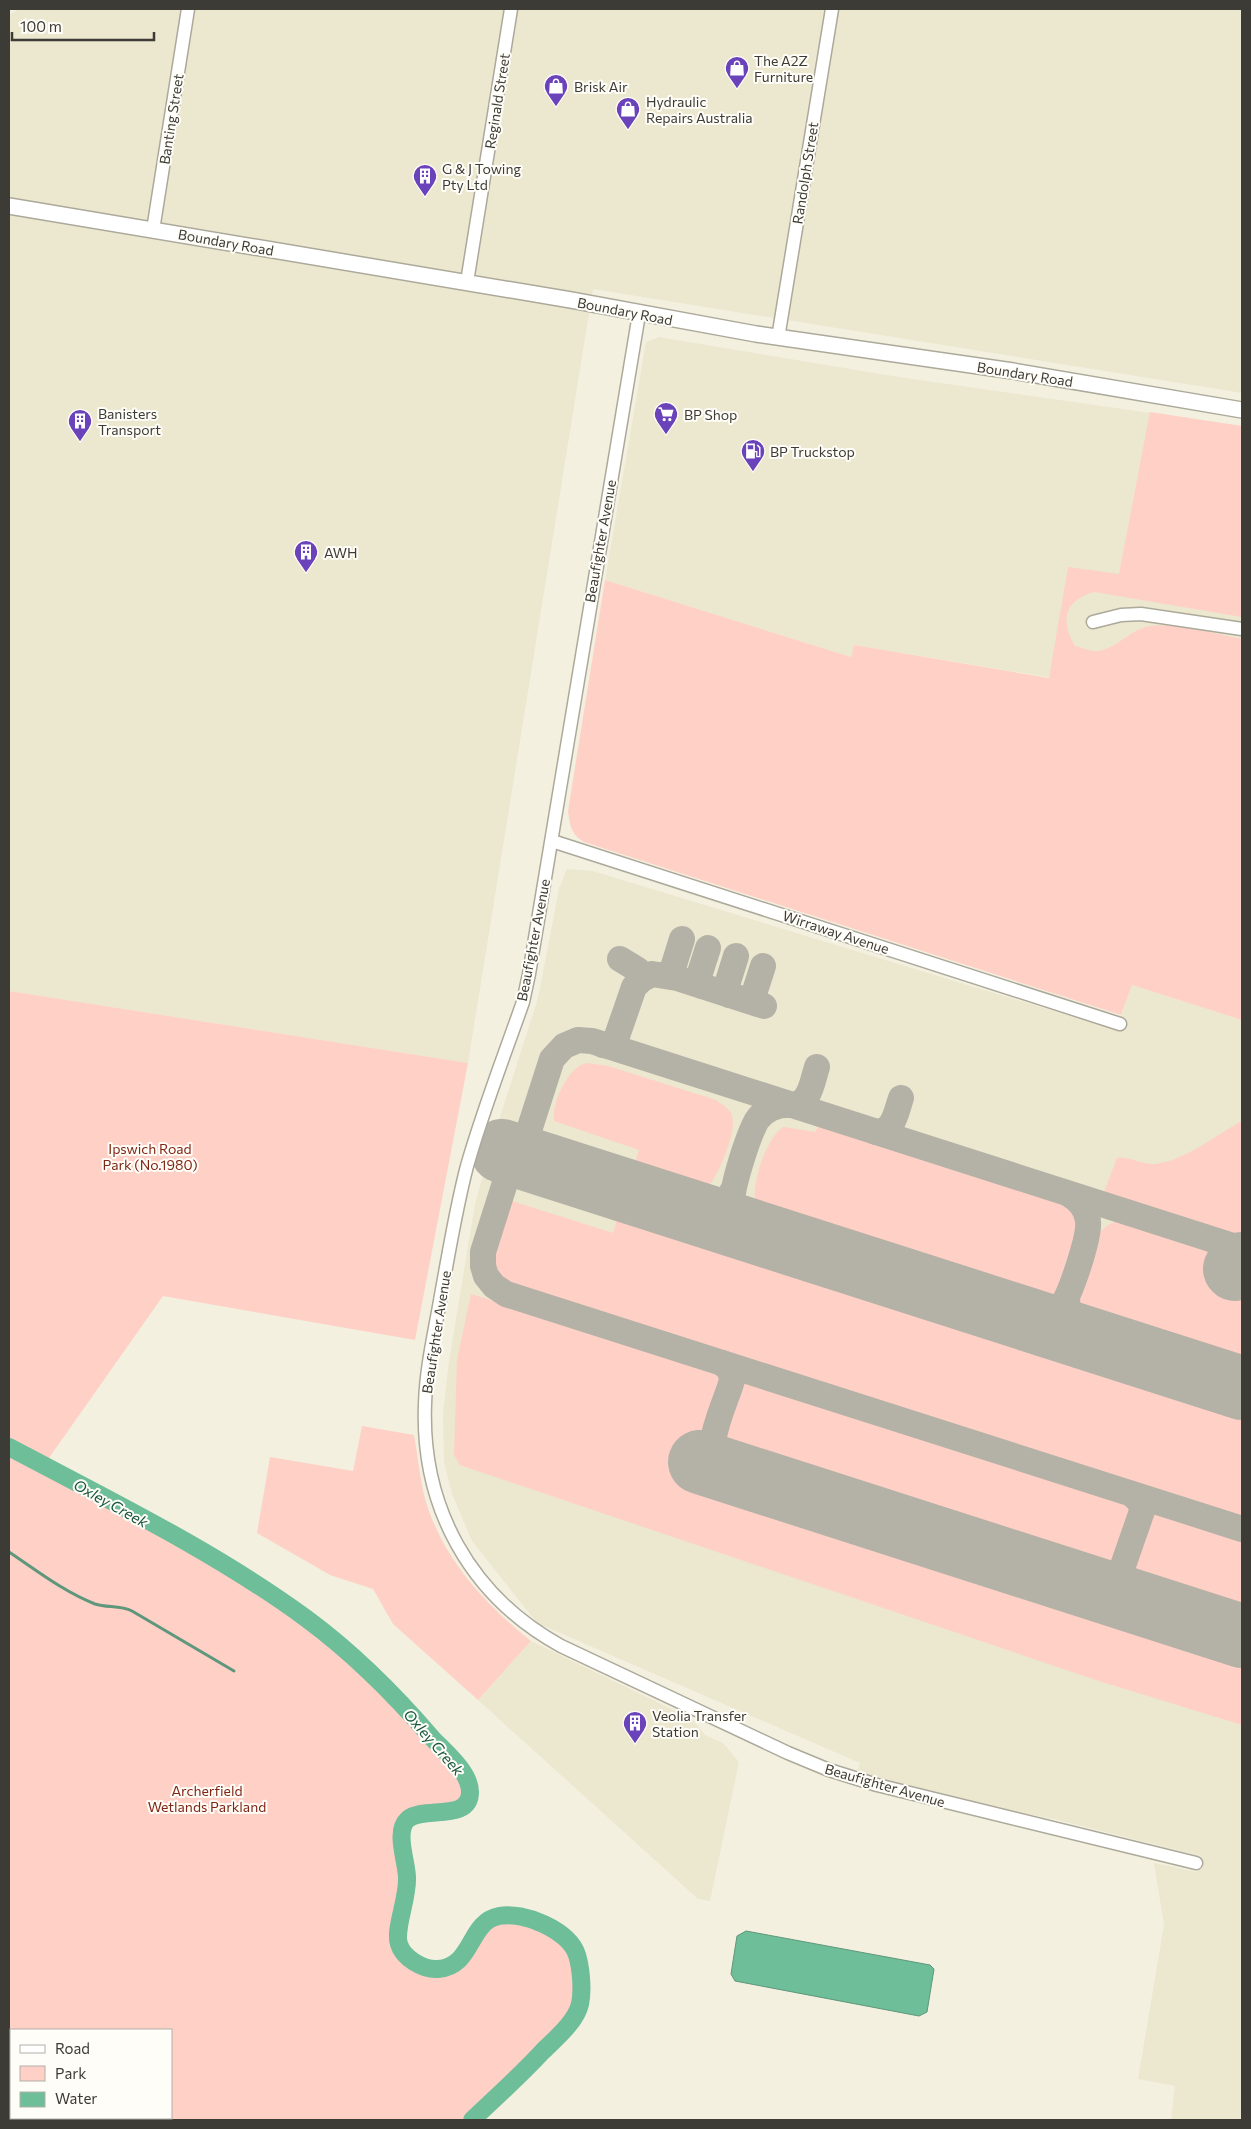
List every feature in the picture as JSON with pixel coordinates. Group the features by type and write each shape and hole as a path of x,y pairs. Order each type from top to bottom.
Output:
{"main road":[{"name":"Boundary Road","path":"9,206 467,282 778,338 1012,371 1242,410"}],"street":[{"name":"Banting Street","path":"153,230 188,9"},
{"name":"Reginald Street","path":"467,282 511,9"},
{"name":"Randolph Street","path":"778,338 832,9"},
{"name":"Beaufighter Avenue","path":"639,314 594,574 552,841 522,1002 475,1139 459,1200 427,1383 425,1440 432,1482 443,1515 464,1558 476,1576 512,1614 545,1637 612,1671 808,1761 878,1785 1196,1863"},
{"path":"1092,622 1121,615 1140,614 1242,629"},
{"name":"Wirraway Avenue","path":"552,841 1120,1024"}],"shaded area":[{"path":"19,9 1242,9 1242,393 593,289 468,1063 9,991 9,15"},
{"path":"659,337 899,377 1242,426 1242,707 854,645 851,657 605,580 646,342"},
{"path":"567,869 593,871 1116,1030 1132,985 1242,1020 1242,2120 1171,2120 1175,2086 1138,2079 1164,1925 1154,1863 1197,1872 1201,1856 1054,1819 962,1802 857,1774 860,1763 537,1623 472,1541 452,1494 444,1462 443,1413 449,1361 475,1204 494,1136 538,998 559,889"},
{"path":"531,1641 692,1719 705,1735 723,1743 739,1762 710,1901 698,1899 478,1700"}],"green space":[{"path":"1150,412 1242,426 1242,617 1094,592 1084,596 1071,606 1068,613 1067,628 1075,646 1094,651 1109,648 1142,628 1160,625 1196,629 1242,639 1242,1020 1132,985 1121,1015 584,842 574,833 568,811 605,580 851,657 854,645 1049,678 1068,567 1119,574"},
{"name":"Archerfield Wetlands Parkland","path":"9,991 468,1063 415,1340 163,1296 44,1465 190,1544 237,1572 291,1609 367,1671 414,1718 463,1773 470,1788 467,1803 453,1811 415,1816 404,1825 402,1840 407,1883 398,1933 399,1947 410,1960 418,1965 435,1969 453,1966 464,1956 483,1927 493,1919 507,1915 523,1916 552,1928 568,1941 578,1959 581,1987 579,2006 571,2020 526,2068 472,2120 9,2120"},
{"path":"588,1063 608,1066 716,1100 728,1109 733,1120 731,1138 719,1169 711,1183 700,1187 698,1191 633,1170 639,1150 554,1121 558,1095 568,1077 581,1065"},
{"path":"1242,1121 1242,1234 1234,1237 1103,1195 1117,1158 1127,1158 1150,1164 1166,1162 1200,1147"},
{"path":"784,1127 815,1132 818,1127 833,1128 1066,1203 1076,1212 1079,1226 1076,1246 1058,1297 1048,1303 764,1212 755,1199 756,1182 767,1148 778,1131"},
{"path":"509,1200 613,1233 619,1213 1242,1412 1242,1522 509,1287 498,1279 492,1270 490,1260 494,1236 506,1202"},
{"path":"1120,1221 1218,1251 1242,1281 1242,1364 1077,1312 1075,1304 1076,1295 1095,1239 1110,1224"},
{"path":"471,1294 713,1367 719,1371 724,1380 723,1387 692,1483 818,1523 833,1519 1242,1650 1242,1725 1099,1681 460,1465 454,1455 457,1360"},
{"path":"745,1381 752,1381 1132,1502 1135,1512 1117,1571 1113,1575 1103,1576 841,1492 830,1480 729,1447 723,1439 724,1425 737,1390"},
{"path":"362,1426 414,1435 426,1502 444,1543 455,1562 482,1596 531,1641 478,1700 393,1624 373,1589 330,1575 257,1533 270,1457 353,1471"},
{"path":"1159,1510 1242,1537 1242,1621 1132,1585 1129,1572 1147,1516 1153,1511"}],"water":[{"path":"746,1931 930,1965 934,1969 927,2012 919,2016 735,1981 731,1974 737,1936"}],"waterway":[{"name":"Oxley Creek","path":"9,1447 199,1549 236,1571 307,1619 373,1675 450,1756 466,1777 470,1792 468,1801 463,1807 445,1812 415,1815 404,1824 402,1847 407,1886 398,1931 401,1949 409,1958 420,1965 432,1969 450,1966 465,1952 481,1926 489,1920 499,1916 520,1916 555,1930 572,1946 577,1955 581,1986 578,2011 570,2024 472,2120"},
{"path":"9,1552 72,1593 95,1604 132,1611 234,1671"}],"taxiway":[{"path":"664,975 672,971 682,939"},
{"path":"702,986 698,979 708,948"},
{"path":"729,995 726,988 736,956"},
{"path":"620,959 638,970 641,976 640,981"},
{"path":"747,1000 753,997 763,966"},
{"path":"603,1045 610,1044 616,1039 634,987 642,979 652,974 677,978 764,1006"},
{"path":"1242,1249 627,1052 592,1041 578,1040 564,1046 552,1059 524,1146 510,1167 483,1252 483,1266 486,1276 494,1286 506,1294 1242,1529"},
{"path":"791,1105 797,1104 806,1097 812,1086 817,1067"},
{"path":"876,1132 887,1129 891,1125 901,1098"},
{"path":"793,1105 782,1105 773,1108 764,1112 757,1120 745,1149 734,1187 735,1212 744,1225 751,1229 837,1259"},
{"path":"508,1175 515,1166 529,1162 607,1185"},
{"path":"622,1190 685,1209 704,1211 720,1206 727,1200 733,1190"},
{"path":"942,1292 1028,1318 1037,1319 1057,1311 1064,1302 1074,1280 1088,1229 1088,1221 1084,1209 1069,1194"},
{"path":"1067,1298 1068,1316 1080,1333 1171,1365"},
{"path":"722,1363 730,1370 732,1380 714,1437 713,1449 715,1459 720,1466 735,1474 764,1483"},
{"path":"1053,1575 1095,1587 1111,1585 1118,1580 1142,1511 1140,1502 1132,1494"},
{"path":"1122,1573 1122,1583 1132,1598 1150,1607 1178,1615"}],"runway":[{"path":"502,1151 1242,1388"},
{"path":"1235,1269 1242,1264"},
{"path":"700,1462 1242,1636"}],"place":[{"name":"The A2Z Furniture","path":"737,89"},
{"name":"Brisk Air","path":"556,107"},
{"name":"Hydraulic Repairs Australia","path":"628,130"},
{"name":"G & J Towing Pty Ltd","path":"425,197"},
{"name":"BP Shop","path":"666,435"},
{"name":"Banisters Transport","path":"80,442"},
{"name":"BP Truckstop","path":"753,472"},
{"name":"AWH","path":"306,573"},
{"name":"Veolia Transfer Station","path":"635,1744"}],"park label":[{"name":"Ipswich Road Park (No.1980)","path":"150,1156"}]}
